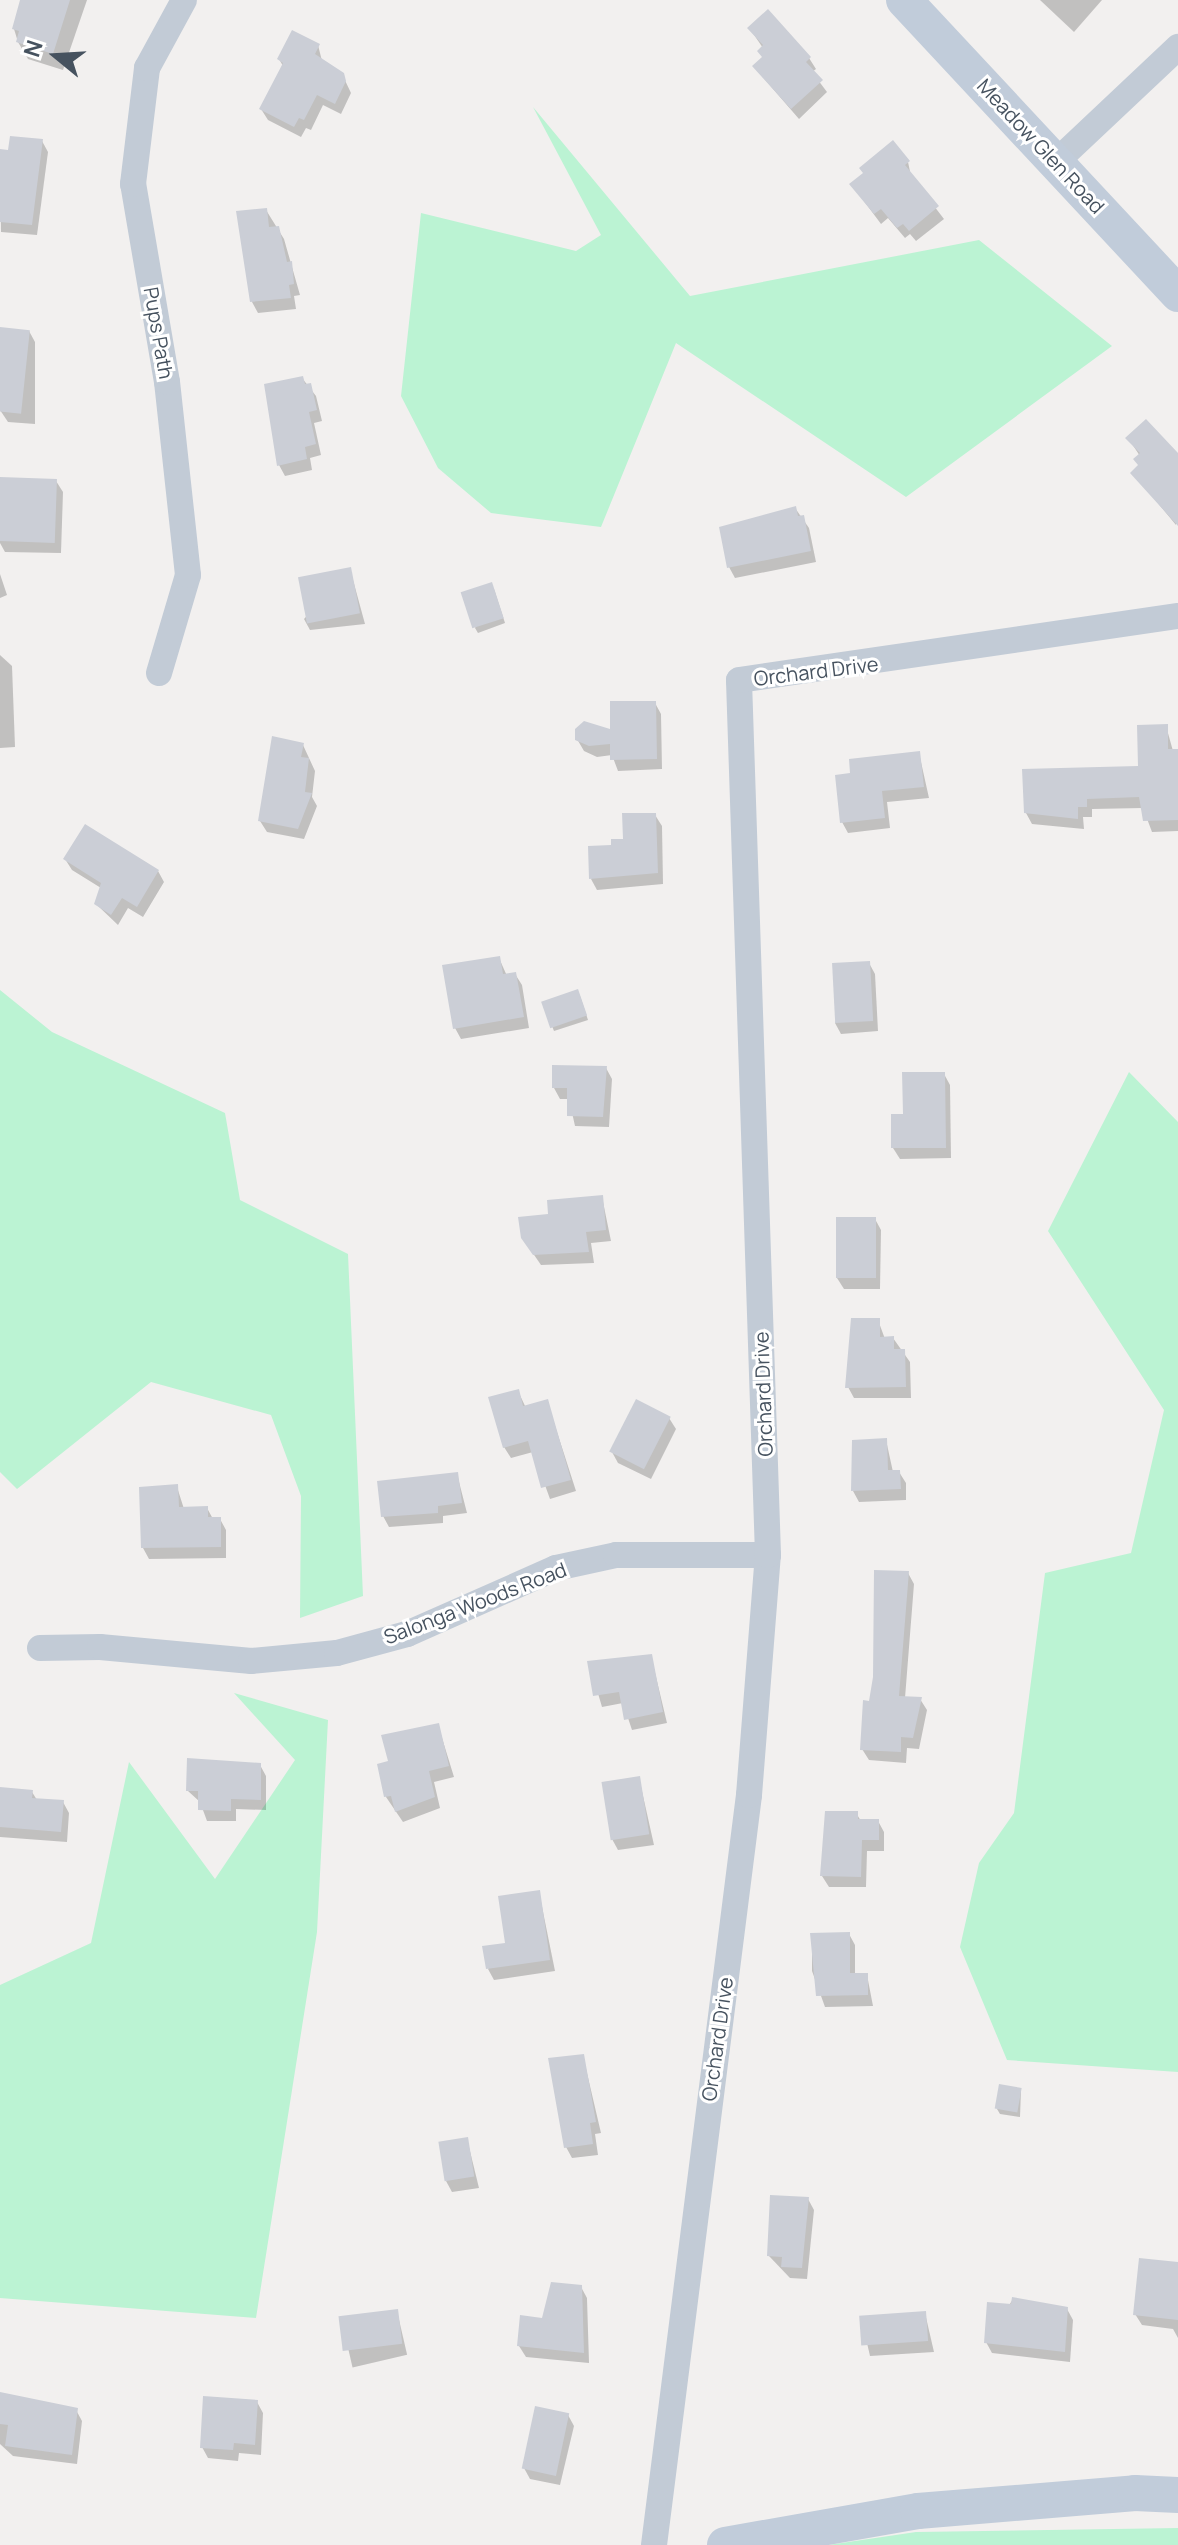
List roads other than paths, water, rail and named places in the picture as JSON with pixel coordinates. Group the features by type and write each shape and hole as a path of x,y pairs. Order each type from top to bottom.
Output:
{"main road":[{"name":"Meadow Glen Road","path":"904,0 1178,294"},
{"path":"725,2545 918,2511 1135,2493 1178,2495"}],"street":[{"name":"Pups Path","path":"159,673 188,575 167,382 133,184 147,68 184,0"},
{"path":"1056,162 1178,47"},
{"name":"Orchard Drive","path":"654,2545 749,1795 768,1555 739,680 1178,616"},
{"name":"Salonga Woods Road","path":"40,1648 100,1647 251,1661 337,1653 407,1634 556,1568 616,1555 768,1555"}]}
